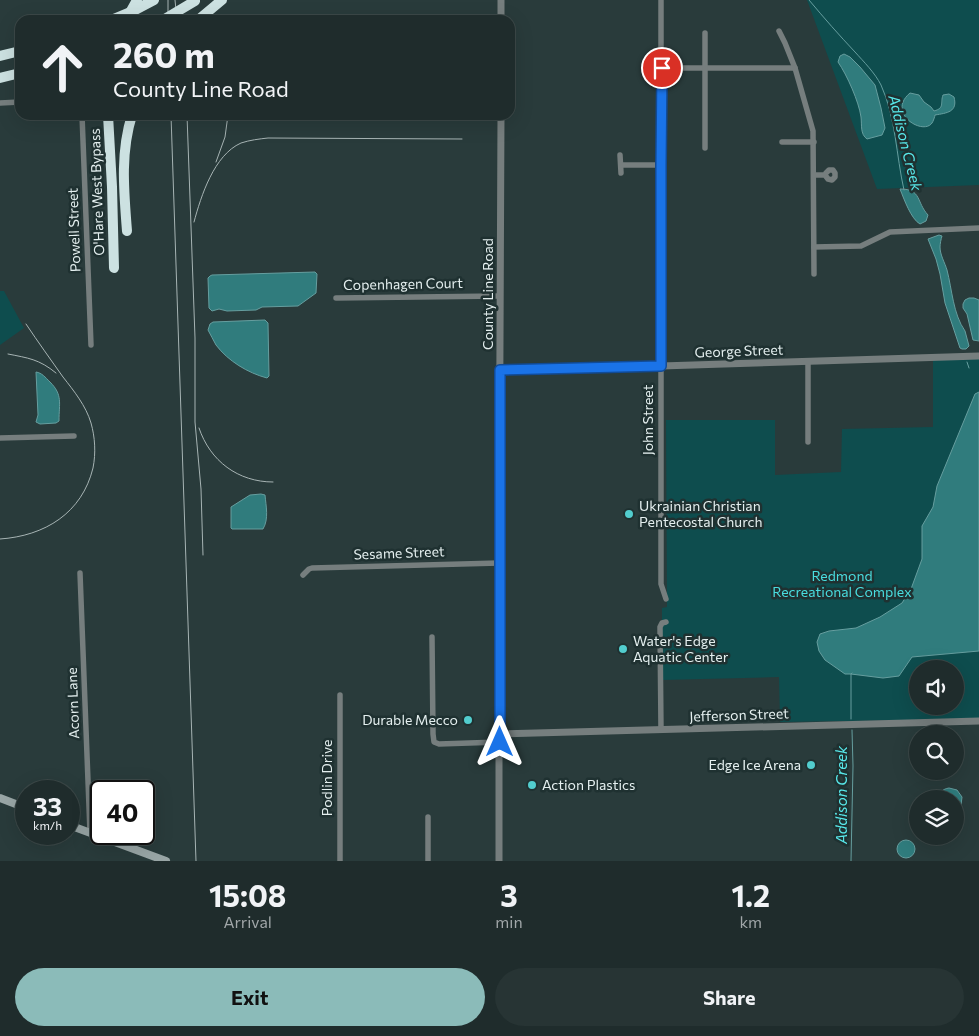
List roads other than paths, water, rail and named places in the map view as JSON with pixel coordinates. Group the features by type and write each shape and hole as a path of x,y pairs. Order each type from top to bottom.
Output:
{"highway":[{"path":"119,15 136,5 154,0"},
{"path":"204,15 222,0"},
{"path":"172,15 196,1"},
{"path":"0,56 15,52"},
{"path":"0,78 15,74"},
{"name":"O'Hare West Bypass","path":"108,120 114,268"},
{"name":"O'Hare West Bypass","path":"127,231 124,157 131,120"}],"main road":[{"path":"0,798 15,804"},
{"path":"80,829 90,833"},
{"path":"123,845 166,861"}],"street":[{"path":"501,0 501,15"},
{"name":"John Street","path":"662,0 661,584 666,599"},
{"path":"779,31 795,68 813,131 814,274"},
{"path":"705,33 705,148"},
{"path":"662,68 795,68"},
{"path":"0,103 15,102"},
{"name":"Powell Street","path":"82,120 91,345"},
{"name":"County Line Road","path":"500,734 501,120"},
{"path":"782,142 814,142"},
{"path":"620,155 621,173"},
{"path":"621,165 661,165"},
{"path":"814,175 825,175"},
{"path":"814,247 861,246 890,232 979,228"},
{"name":"Copenhagen Court","path":"336,298 500,296"},
{"name":"George Street","path":"500,370 979,356"},
{"path":"808,361 808,442"},
{"path":"0,438 74,436"},
{"name":"Sesame Street","path":"303,575 308,569 312,568 499,563"},
{"name":"Acorn Lane","path":"80,573 90,833"},
{"path":"661,730 660,627 666,622"},
{"path":"432,637 432,734 434,742 439,744 500,742"},
{"name":"Podlin Drive","path":"340,695 340,861"},
{"name":"Jefferson Street","path":"500,734 979,721"},
{"path":"500,734 500,861"},
{"path":"428,817 428,861"}],"waterway":[{"name":"Addison Creek","path":"809,0 876,76 881,85 893,123 904,190"},
{"name":"Addison Creek","path":"967,362 969,368"},
{"name":"Addison Creek","path":"851,719 852,673"},
{"name":"Addison Creek","path":"851,861 852,730"}],"railway":[{"path":"168,0 168,15"},
{"path":"175,0 176,15"},
{"path":"171,120 196,861"},
{"path":"187,120 195,338 195,422 201,489 203,555"},
{"path":"216,162 225,137 227,120"},
{"path":"194,222 200,200 216,166 223,157 241,143 268,138 462,139"},
{"path":"0,539 32,533 59,519 80,498 88,484 94,462 93,434 86,411 26,324"},
{"path":"8,354 39,362 56,373"},
{"path":"199,428 210,450 227,467 237,474 248,478 273,482"}],"place":[{"name":"Ukrainian Christian Pentecostal Church","path":"629,514"},
{"name":"Water's Edge Aquatic Center","path":"623,649"},
{"name":"Durable Mecco","path":"468,720"},
{"name":"Edge Ice Arena","path":"811,765"},
{"name":"Action Plastics","path":"532,785"}],"park label":[{"name":"Redmond Recreational Complex","path":"842,584"}]}
